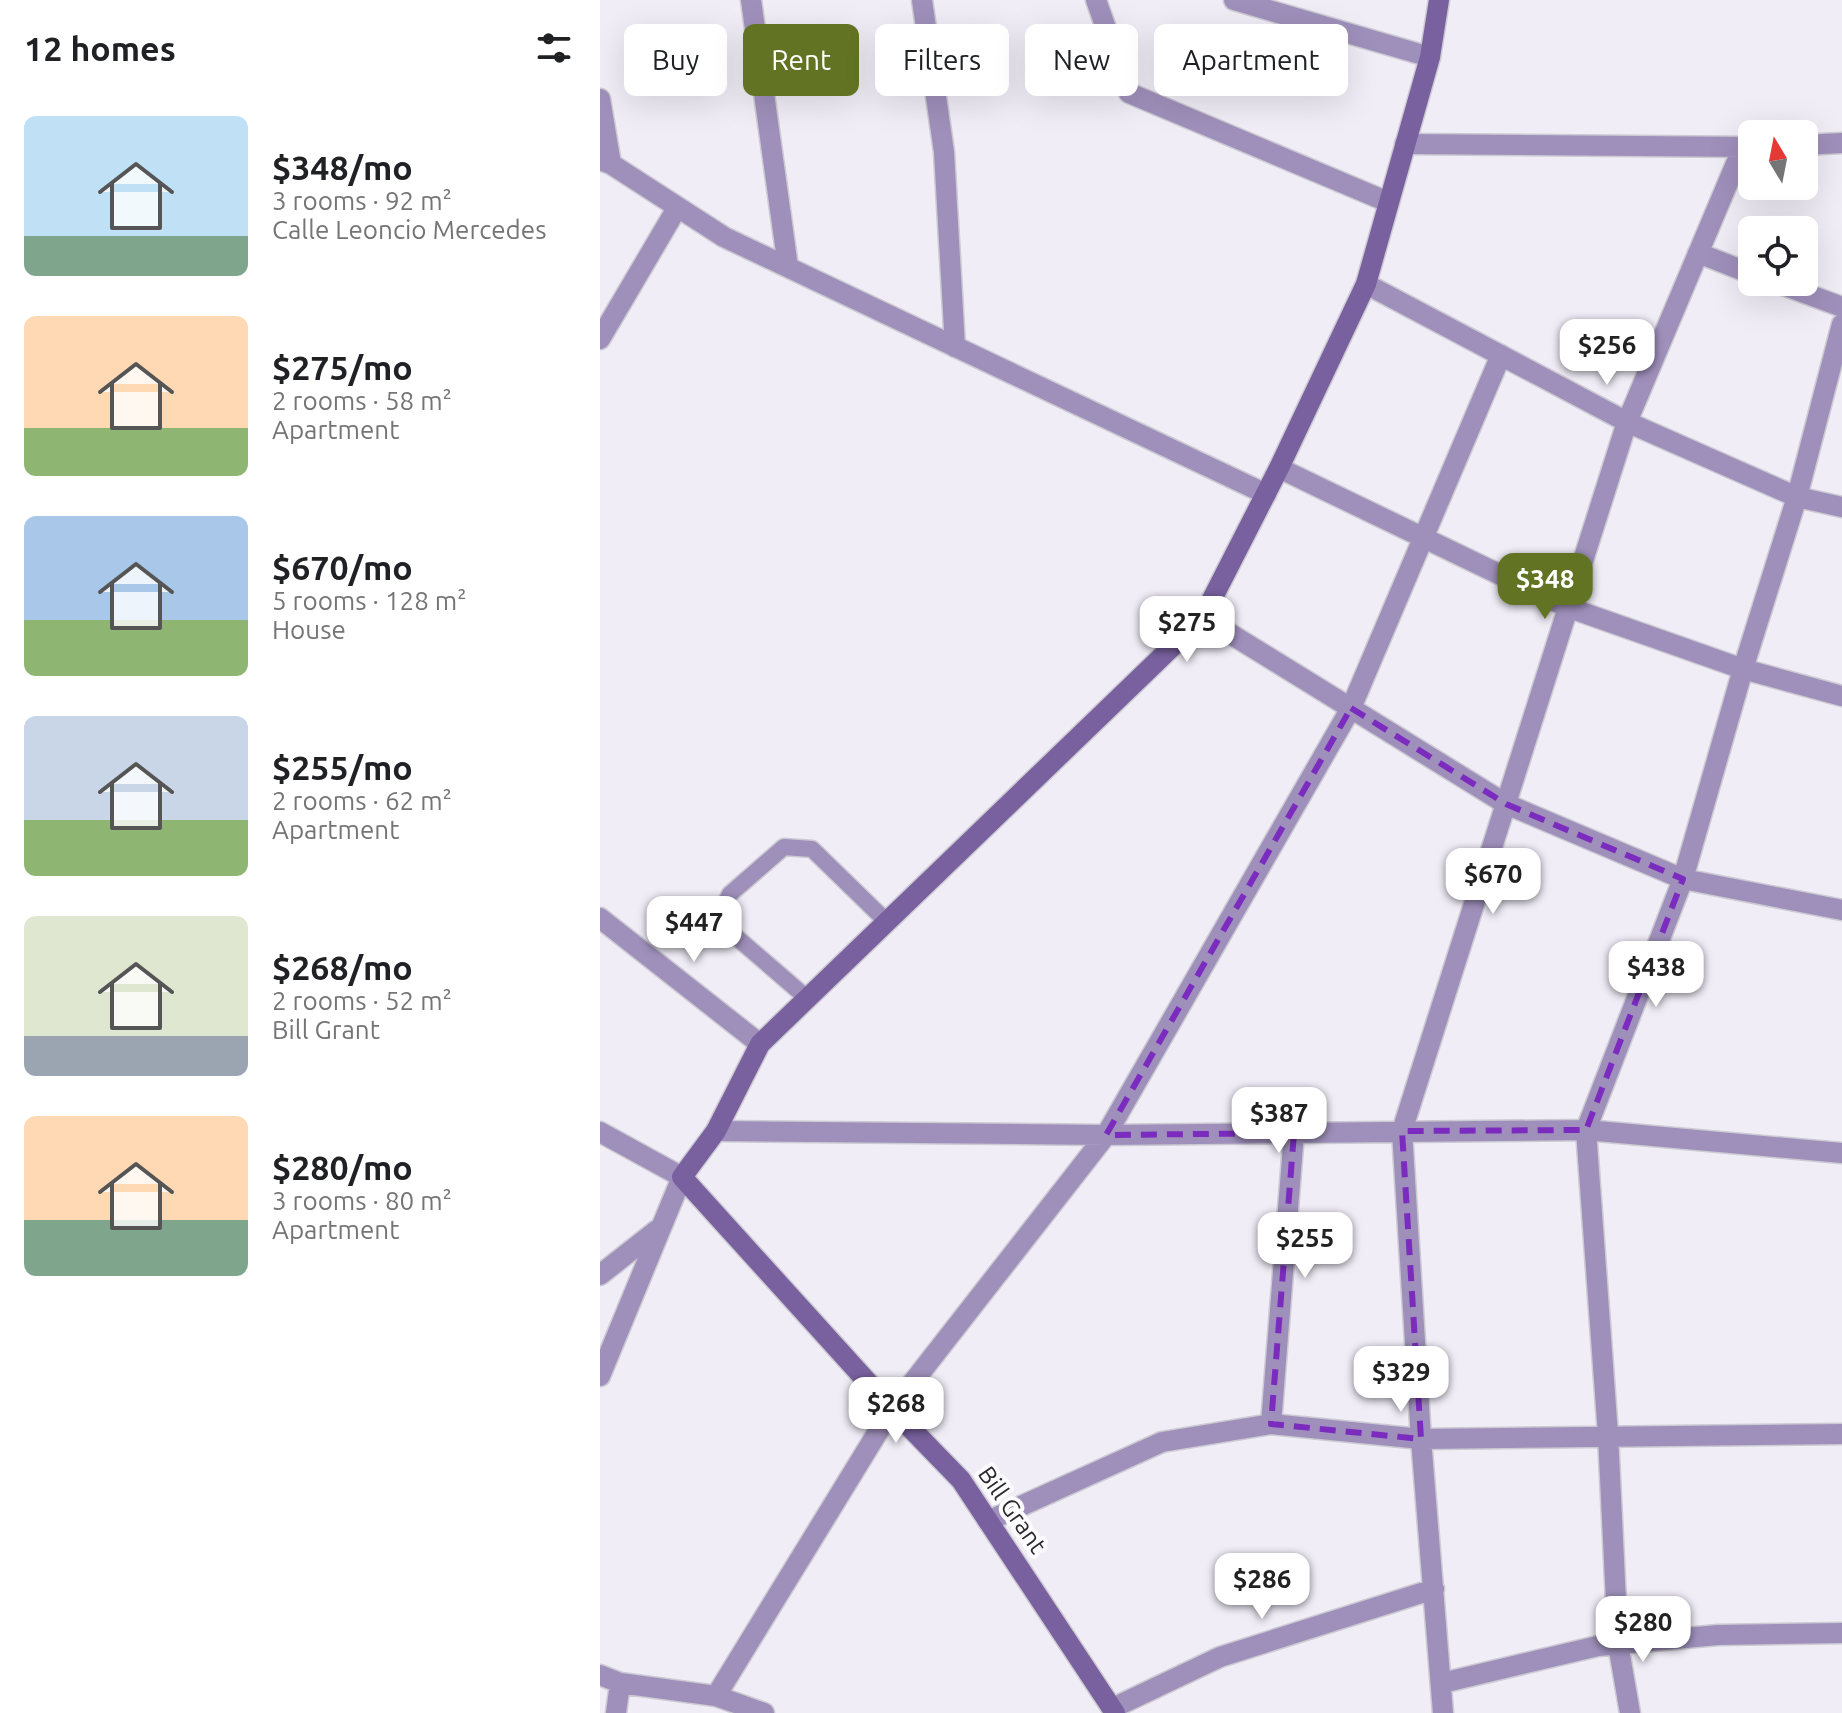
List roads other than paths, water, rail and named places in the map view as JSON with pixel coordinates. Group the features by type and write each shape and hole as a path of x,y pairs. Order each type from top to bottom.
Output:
{"street":[{"path":"751,0 788,267"},
{"path":"922,0 944,152 955,347"},
{"path":"1096,0 1129,93 1388,202"},
{"path":"1234,0 1258,4 1430,57"},
{"path":"600,1376 682,1177 716,1131 760,1044 1203,617 1279,468 1366,284 1430,57 1439,0"},
{"path":"600,99 606,162 724,237 1266,494"},
{"path":"1818,144 1842,143"},
{"path":"1405,144 1738,147"},
{"path":"1443,1713 1421,1439 1402,1131 1627,422 1698,253 1738,168"},
{"path":"600,339 677,208"},
{"path":"1698,253 1738,269"},
{"path":"1366,284 1627,422 1797,497 1842,507"},
{"path":"1813,296 1842,307"},
{"path":"1630,1713 1618,1644 1608,1435 1586,1130 1683,879 1743,669 1797,497 1842,324"},
{"path":"716,1696 892,1409 1106,1135 1351,708 1501,355"},
{"path":"1279,468 1567,607 1743,669 1842,696"},
{"path":"1203,617 1506,804 1683,879 1842,910"},
{"path":"600,918 760,1044"},
{"path":"716,1131 1106,1135 1586,1130 1842,1153"},
{"path":"600,1132 682,1177"},
{"path":"1271,1424 1294,1133"},
{"name":"Bill Grant","path":"682,1177 892,1409 961,1480 1114,1711"},
{"path":"600,1275 661,1228"},
{"path":"988,1521 1162,1442 1271,1424 1421,1439 1842,1434"},
{"path":"1114,1711 1220,1657 1434,1589"},
{"path":"1442,1683 1598,1646 1718,1635 1842,1633"},
{"path":"600,1675 620,1683 716,1696 764,1713"},
{"path":"616,1713 620,1683"}],"lane":[{"path":"808,999 728,930 722,910 730,894 784,847 797,846 812,849 887,922"}]}
